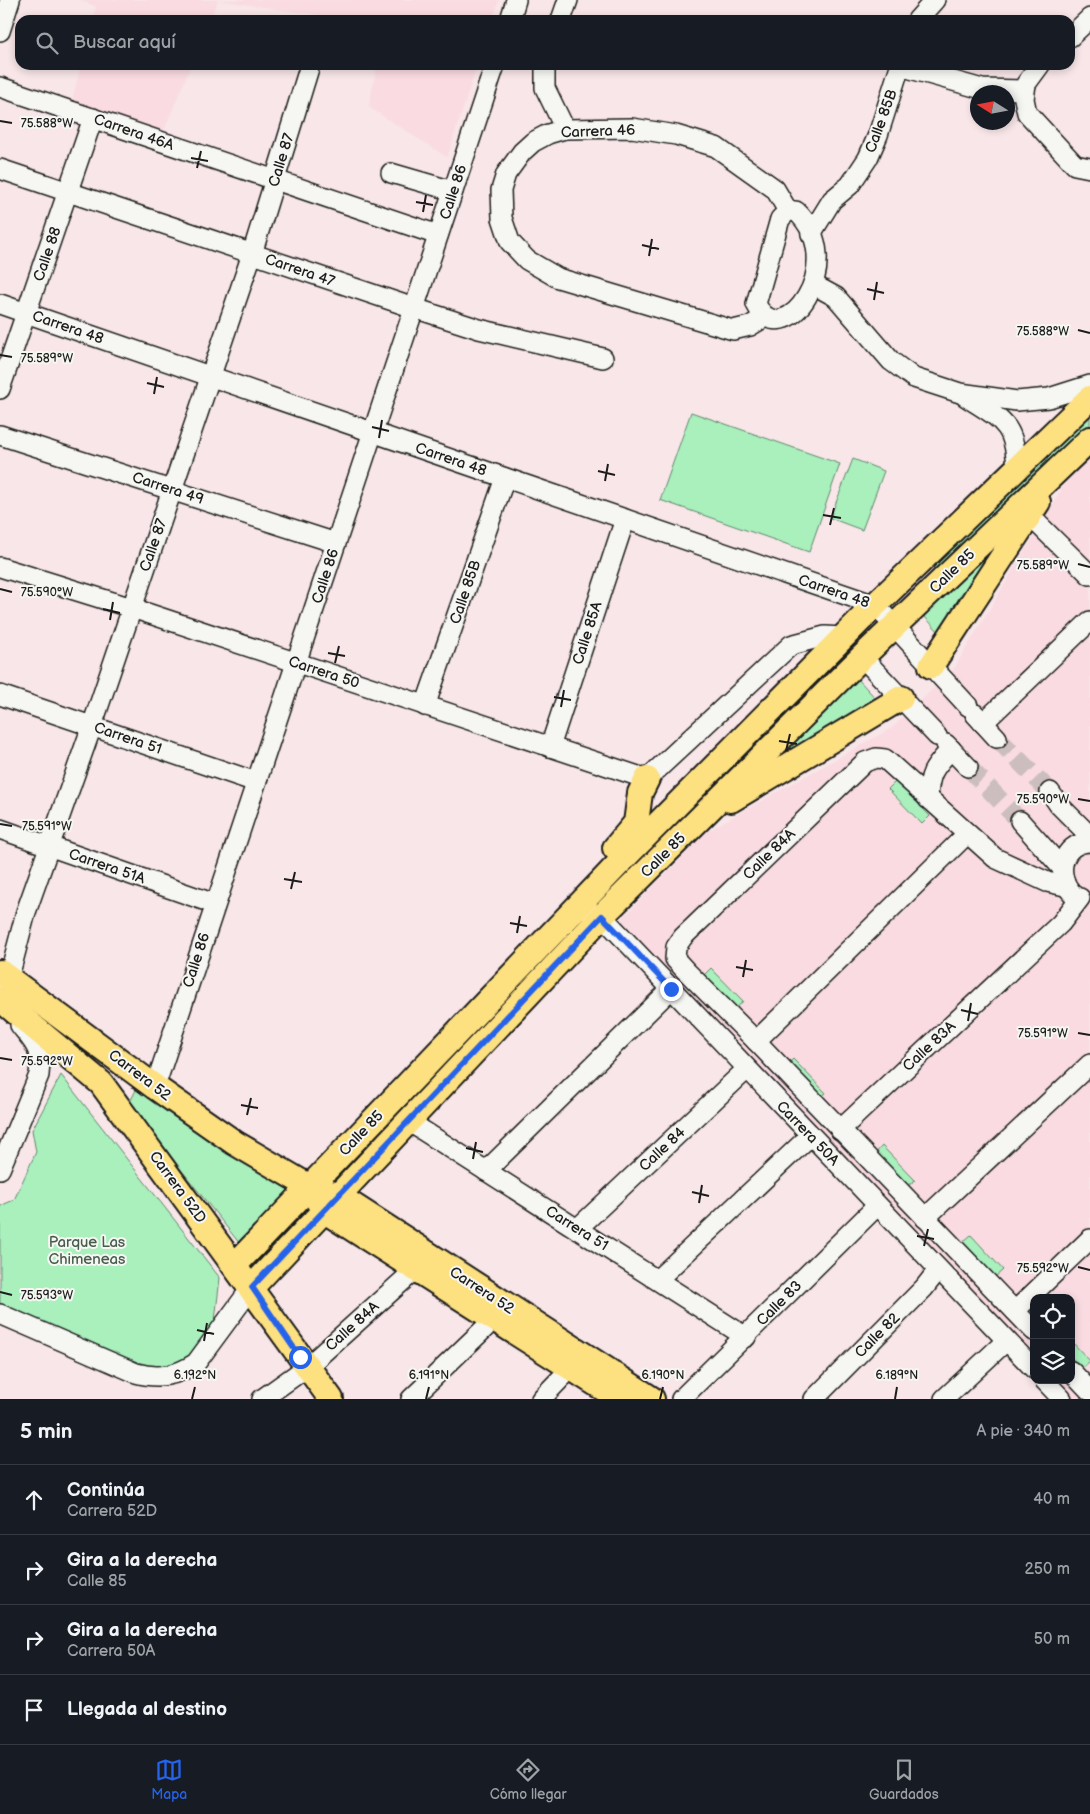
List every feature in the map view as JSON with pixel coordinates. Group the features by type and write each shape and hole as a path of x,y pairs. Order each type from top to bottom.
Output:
{"main road":[{"name":"Calle 85","path":"235,1265 603,879 875,605 1090,398"},
{"name":"Calle 85","path":"252,1287 602,916 862,657 1090,439"},
{"path":"931,666 1060,467"},
{"path":"862,657 875,605"},
{"path":"699,819 901,698"},
{"path":"602,916 605,898 603,879 610,856 636,823 640,793 647,779"},
{"name":"Carrera 52","path":"3,981 235,1143 310,1187 416,1268 620,1399"},
{"name":"Carrera 52D","path":"0,1000 101,1083 252,1287 331,1399"},
{"name":"Carrera 52","path":"330,1203 652,1399"}],"street":[{"path":"0,31 10,0"},
{"path":"512,15 516,0"},
{"path":"563,15 568,0"},
{"path":"922,15 935,0"},
{"path":"1075,32 1090,18"},
{"name":"Calle 87","path":"3,981 92,726 252,254 308,70"},
{"name":"Calle 86","path":"155,1087 214,904 493,70"},
{"path":"545,70 545,88 565,129"},
{"name":"Calle 85B","path":"812,234 832,200 850,185 868,158 878,135 899,70"},
{"name":"Calle 85B","path":"914,70 982,89 1024,90"},
{"path":"1035,70 1029,77 1024,90 1025,106 1028,113 1075,165 1090,168"},
{"name":"Carrera 46A","path":"0,87 438,235"},
{"name":"Calle 88","path":"0,389 93,118"},
{"name":"Carrera 46","path":"765,317 750,326 733,330 558,278 540,269 518,253 510,242 502,218 500,203 506,174 513,163 533,142 565,129 632,128 676,135 716,147 775,189 812,234 819,260 814,286"},
{"name":"Carrera 47","path":"0,169 479,329 603,358"},
{"path":"391,173 453,191"},
{"name":"Calle 85B","path":"792,211 807,205 832,200"},
{"path":"792,211 780,219 758,294 756,304 765,317 774,320 789,317 800,308 814,286 836,297 891,361 914,378 960,393 1030,401 1090,385"},
{"name":"Carrera 48","path":"0,304 875,605 997,738"},
{"path":"960,393 1005,425 1015,442 1017,468"},
{"name":"Carrera 49","path":"0,434 336,544"},
{"name":"Calle 85B","path":"425,706 505,478"},
{"path":"1029,515 1090,576"},
{"name":"Calle 85A","path":"550,747 624,519"},
{"name":"Carrera 50","path":"0,567 132,608 647,779"},
{"path":"975,714 1090,621"},
{"path":"647,779 790,646 825,636 843,637"},
{"path":"862,657 968,767"},
{"name":"Carrera 51","path":"0,695 256,782"},
{"path":"945,743 929,778 928,799 985,851 1002,862 1047,882 1065,886 1087,900"},
{"name":"Calle 84A","path":"756,1040 675,959 676,947 683,937 865,762 876,758 885,758 928,799"},
{"path":"1050,792 1059,805 1090,836"},
{"path":"1020,821 1061,867 1065,886"},
{"name":"Carrera 51A","path":"0,829 214,904"},
{"path":"967,834 756,1040 1030,1327"},
{"path":"1061,867 1070,850 1078,845 1090,842"},
{"name":"Calle 83A","path":"840,1130 1087,900"},
{"path":"575,908 602,916"},
{"name":"Carrera 50A","path":"602,916 1030,1365"},
{"path":"486,1171 671,989"},
{"path":"0,1000 37,1046 40,1062 36,1086 0,1169"},
{"path":"925,1218 1090,1064"},
{"name":"Calle 84","path":"577,1229 747,1068"},
{"name":"Carrera 51","path":"408,1121 746,1336"},
{"path":"658,1279 810,1136"},
{"name":"Calle 83","path":"681,1399 877,1206"},
{"path":"1015,1311 1090,1239"},
{"name":"Calle 84A","path":"262,1399 307,1367 416,1268"},
{"name":"Calle 82","path":"814,1399 924,1288 938,1270"},
{"path":"0,1314 136,1373 153,1378 184,1371 196,1363 252,1287"},
{"path":"411,1399 485,1328 492,1317"},
{"path":"944,1399 1006,1341"},
{"path":"541,1399 571,1368"},
{"path":"1075,1375 1090,1391"},
{"path":"1048,1384 1062,1399"}],"shaded area":[{"path":"80,0 218,0 212,15 94,15 96,6"},
{"path":"218,0 499,0 494,15 318,15"},
{"path":"80,70 189,70 163,132 72,102"},
{"path":"376,70 475,70 447,157 369,107"},
{"path":"1090,459 1090,1399 1074,1399 1060,1384 1075,1384 1075,1294 1030,1294 1030,1353 619,922 706,832 892,728 954,669 1066,482"}],"green space":[{"path":"691,412 840,464 809,552 660,500"},
{"path":"1090,412 1090,429 938,572 929,562"},
{"path":"853,459 884,471 862,530 830,518"},
{"path":"1022,517 940,633 923,615"},
{"path":"834,658 843,667 611,897 610,880"},
{"path":"856,677 880,703 751,775"},
{"path":"896,781 930,816 922,824 888,789"},
{"path":"711,968 743,1001 736,1009 703,976"},
{"path":"793,1059 826,1093 818,1100 785,1067"},
{"name":"Parque Las Chimeneas","path":"61,1075 220,1278 213,1337 188,1364 150,1370 0,1310 0,1206 14,1200 36,1152 32,1130"},
{"path":"137,1088 297,1195 244,1249 129,1104"},
{"path":"882,1146 915,1180 907,1187 875,1154"},
{"path":"971,1235 1003,1270 995,1277 963,1242"},
{"path":"1075,1345 1090,1361 1082,1368 1075,1361"}],"tunnel":[{"path":"997,738 1050,792"},
{"path":"968,767 1020,821"}],"route":[{"path":"300,1357 252,1287 602,916 671,989"}]}
